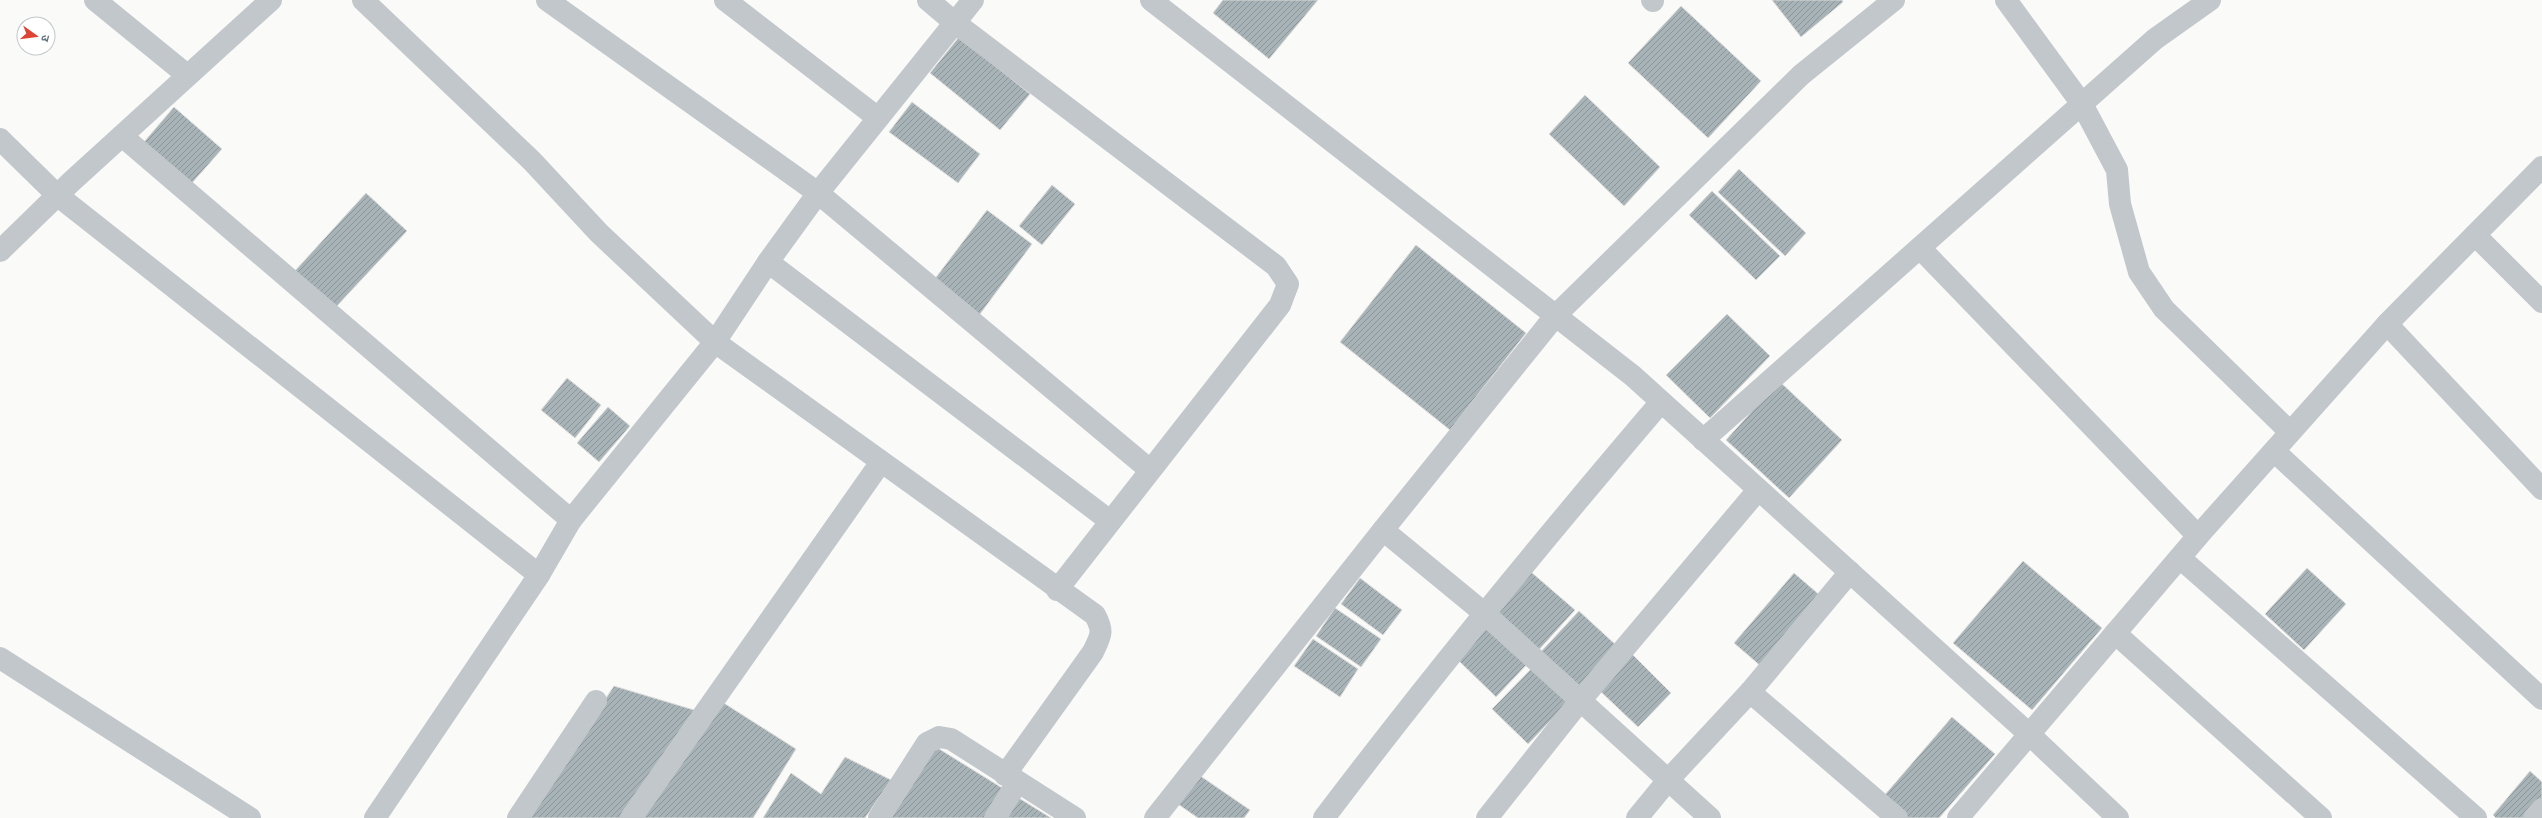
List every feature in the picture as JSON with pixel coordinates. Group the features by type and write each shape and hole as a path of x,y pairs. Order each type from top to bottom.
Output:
{"street":[{"path":"95,0 187,75"},
{"path":"0,251 57,195 271,0"},
{"path":"363,0 532,161 599,233 715,342 1057,590 1095,615 1101,627 1101,636 1093,652 1011,779 995,818"},
{"path":"547,0 818,193 1150,470"},
{"path":"725,0 878,118"},
{"path":"928,0 954,22 1276,266 1288,284 1280,305 1057,590"},
{"path":"375,818 540,575 571,520 715,342 768,262 818,193 973,0"},
{"path":"1151,0 1633,376 2029,734 2118,818"},
{"path":"1155,818 1383,530 1556,315 1801,75 1894,0"},
{"path":"2006,0 2082,104 2116,170 2120,204 2139,272 2164,308 2290,432"},
{"path":"1704,440 2155,39 2210,0"},
{"path":"122,136 571,520"},
{"path":"0,139 57,195 540,575"},
{"path":"1958,818 2198,536 2290,432 2387,324 2542,167"},
{"path":"2475,234 2542,302"},
{"path":"1920,248 2198,536"},
{"path":"768,262 1110,521"},
{"path":"2387,324 2542,490"},
{"path":"1324,818 1484,613 1661,402"},
{"path":"2274,451 2542,699"},
{"path":"631,818 881,462"},
{"path":"1487,818 1580,701 1758,490"},
{"path":"1383,530 1484,613 1580,701 1669,779 1710,818"},
{"path":"2180,558 2476,818"},
{"path":"1637,818 1669,779 1750,692 1850,572"},
{"path":"2116,634 2321,818"},
{"path":"0,658 250,818"},
{"path":"1750,692 1897,818"},
{"path":"518,818 596,701"},
{"path":"879,818 927,743 939,737 951,739 1011,779 1075,818"},
{"path":"2534,818 2542,809"}],"building":[{"path":"1223,0 1318,0 1269,59 1213,13"},
{"path":"1772,0 1842,0 1843,2 1801,37"},
{"path":"1681,6 1761,81 1708,138 1628,63"},
{"path":"959,37 1030,94 1000,130 930,73"},
{"path":"1585,95 1660,167 1624,206 1549,134"},
{"path":"912,102 980,154 958,183 889,132"},
{"path":"174,107 222,149 191,184 144,142"},
{"path":"1739,169 1806,233 1785,256 1718,192"},
{"path":"1052,185 1075,204 1042,245 1019,226"},
{"path":"1712,191 1780,256 1756,280 1689,215"},
{"path":"366,193 407,231 333,310 293,273"},
{"path":"987,210 1032,244 977,318 931,284"},
{"path":"1416,245 1526,333 1450,430 1340,342"},
{"path":"1727,314 1770,356 1710,418 1666,375"},
{"path":"567,378 601,405 575,438 541,410"},
{"path":"1779,381 1842,440 1789,498 1726,440"},
{"path":"608,407 630,426 599,462 577,443"},
{"path":"2023,561 2102,628 2032,710 1953,643"},
{"path":"2307,568 2346,604 2304,650 2265,614"},
{"path":"1531,572 1575,610 1535,654 1492,616"},
{"path":"1794,573 1823,598 1763,668 1734,643"},
{"path":"1360,578 1402,610 1383,635 1341,604"},
{"path":"1335,608 1381,639 1361,667 1316,636"},
{"path":"1579,611 1617,646 1575,693 1536,657"},
{"path":"1493,621 1532,659 1496,697 1457,659"},
{"path":"1313,639 1358,669 1340,697 1294,666"},
{"path":"1632,654 1671,693 1638,727 1598,689"},
{"path":"1536,664 1572,698 1528,744 1492,709"},
{"path":"614,686 694,710 621,818 527,818"},
{"path":"719,700 796,749 753,818 640,818"},
{"path":"1952,717 1995,754 1939,818 1908,818 1883,797"},
{"path":"936,747 1007,791 990,818 888,818"},
{"path":"845,757 891,780 865,818 763,818 791,773 821,794"},
{"path":"2530,771 2542,782 2542,805 2531,818 2496,818 2493,815"},
{"path":"1196,773 1250,810 1244,818 1198,818 1175,802"},
{"path":"1014,795 1051,818 1000,818"}]}
